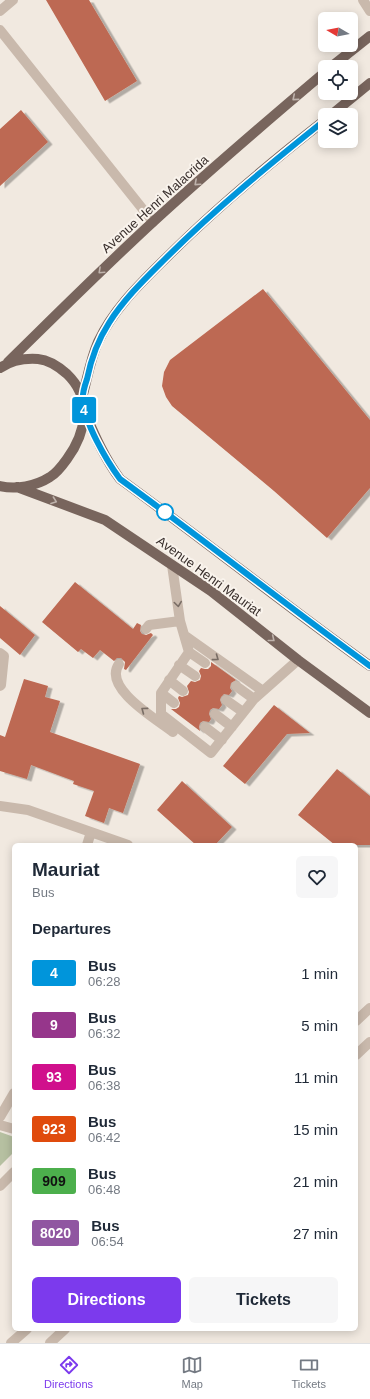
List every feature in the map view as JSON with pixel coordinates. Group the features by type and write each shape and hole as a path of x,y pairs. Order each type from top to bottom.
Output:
{"main road":[{"path":"340,60 370,36"},
{"name":"Avenue Henri Malacrida","path":"4,365 153,222 239,145 318,78"},
{"path":"340,108 370,84"},
{"path":"82,398 90,363 97,343 109,322 130,294 187,237 280,155 318,125"},
{"path":"0,486 17,487 34,484 50,477 60,468 74,449 80,435 85,413 82,398 73,380 59,367 45,360 26,358 4,365"},
{"name":"Avenue Henri Mauriat","path":"85,413 99,444 113,470 120,479 185,526 370,666"},
{"name":"Avenue Henri Mauriat","path":"17,487 105,520 242,615 298,660 370,713"}],"street":[{"path":"0,11 13,0"},
{"path":"363,0 370,11"},
{"path":"0,30 153,222"},
{"path":"172,565 180,621 188,652 205,663"},
{"path":"146,629 149,624 180,621"},
{"path":"184,635 263,691"},
{"path":"0,652 4,656 0,686"},
{"path":"188,652 161,692 161,714 211,753"},
{"path":"211,753 254,699 298,660"},
{"path":"119,664 116,668 117,684 128,698 191,746 211,753"},
{"path":"179,665 195,676"},
{"path":"169,680 183,691"},
{"path":"236,686 254,699"},
{"path":"161,692 174,703"},
{"path":"226,700 243,712"},
{"path":"215,714 232,726"},
{"path":"205,727 222,740"},
{"path":"0,806 28,810 122,843"},
{"path":"88,843 91,832"},
{"path":"358,1019 370,1008"},
{"path":"358,1053 370,1042"},
{"path":"0,1117 12,1096"},
{"path":"0,1125 12,1128"},
{"path":"0,1186 12,1174"},
{"path":"11,1343 25,1331"},
{"path":"50,1343 63,1331"}],"green space":[{"path":"0,1132 12,1136 12,1154 0,1166"}],"building":[{"path":"46,0 89,0 137,81 105,101"},
{"path":"21,110 48,142 0,186 0,129"},
{"path":"263,289 370,420 370,488 327,538 274,491 172,406 166,397 162,386 164,372 170,360"},
{"path":"75,582 133,629 137,623 141,625 140,631 142,634 146,635 151,633 153,635 126,670 124,669 125,662 121,658 117,658 114,661 100,650 93,658 81,649 78,652 42,622"},
{"path":"0,606 35,635 20,655 0,638"},
{"path":"211,662 236,680 231,683 230,688 232,691 229,695 224,694 221,697 220,700 222,705 219,709 213,708 210,710 209,714 211,719 209,722 203,721 200,723 200,731 171,709 176,709 179,707 179,696 182,697 188,695 189,692 187,686 191,681 195,682 200,680 201,676 199,671 201,668 208,669 211,666"},
{"path":"24,679 48,686 45,697 60,701 50,732 140,764 123,813 109,808 104,823 85,816 94,791 73,784 74,781 31,765 27,779 0,771 0,735 5,737"},
{"path":"274,705 310,733 287,734 245,784 223,766"},
{"path":"337,769 370,796 370,845 358,845 358,843 333,843 298,815"},
{"path":"182,781 232,827 217,843 194,843 157,810"}],"bus line":[{"name":"4","path":"318,125 280,155 187,237 130,294 109,322 97,343 90,363 82,398 85,413 99,444 113,470 120,479 185,526 370,666"}]}
